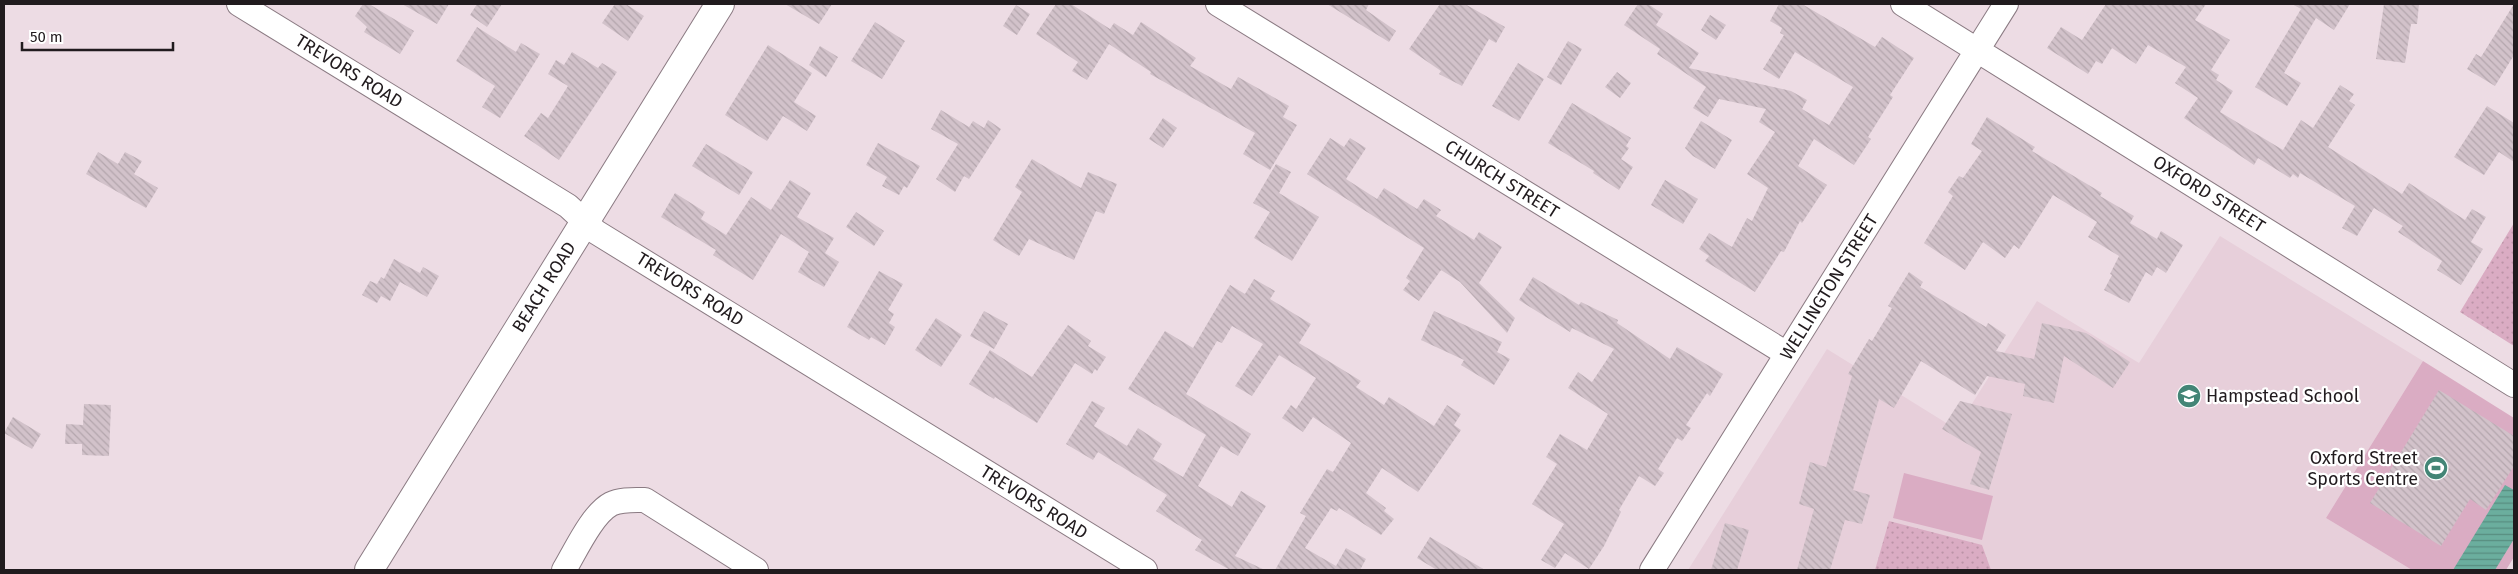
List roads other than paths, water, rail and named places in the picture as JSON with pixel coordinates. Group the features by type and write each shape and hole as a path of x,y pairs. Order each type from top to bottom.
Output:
{"street":[{"name":"TREVORS ROAD","path":"239,4 568,206 596,232 1145,570"},
{"name":"BEACH ROAD","path":"369,570 720,4"},
{"name":"CHURCH STREET","path":"1218,4 1787,354"},
{"name":"OXFORD STREET","path":"1903,4 2514,385"},
{"name":"WELLINGTON STREET","path":"1652,570 2006,4"},
{"path":"564,570 593,522 610,504 626,500 645,500 756,570"}],"place":[{"name":"Hampstead School","path":"2189,396"},
{"name":"Oxford Street Sports Centre","path":"2436,468"}]}
